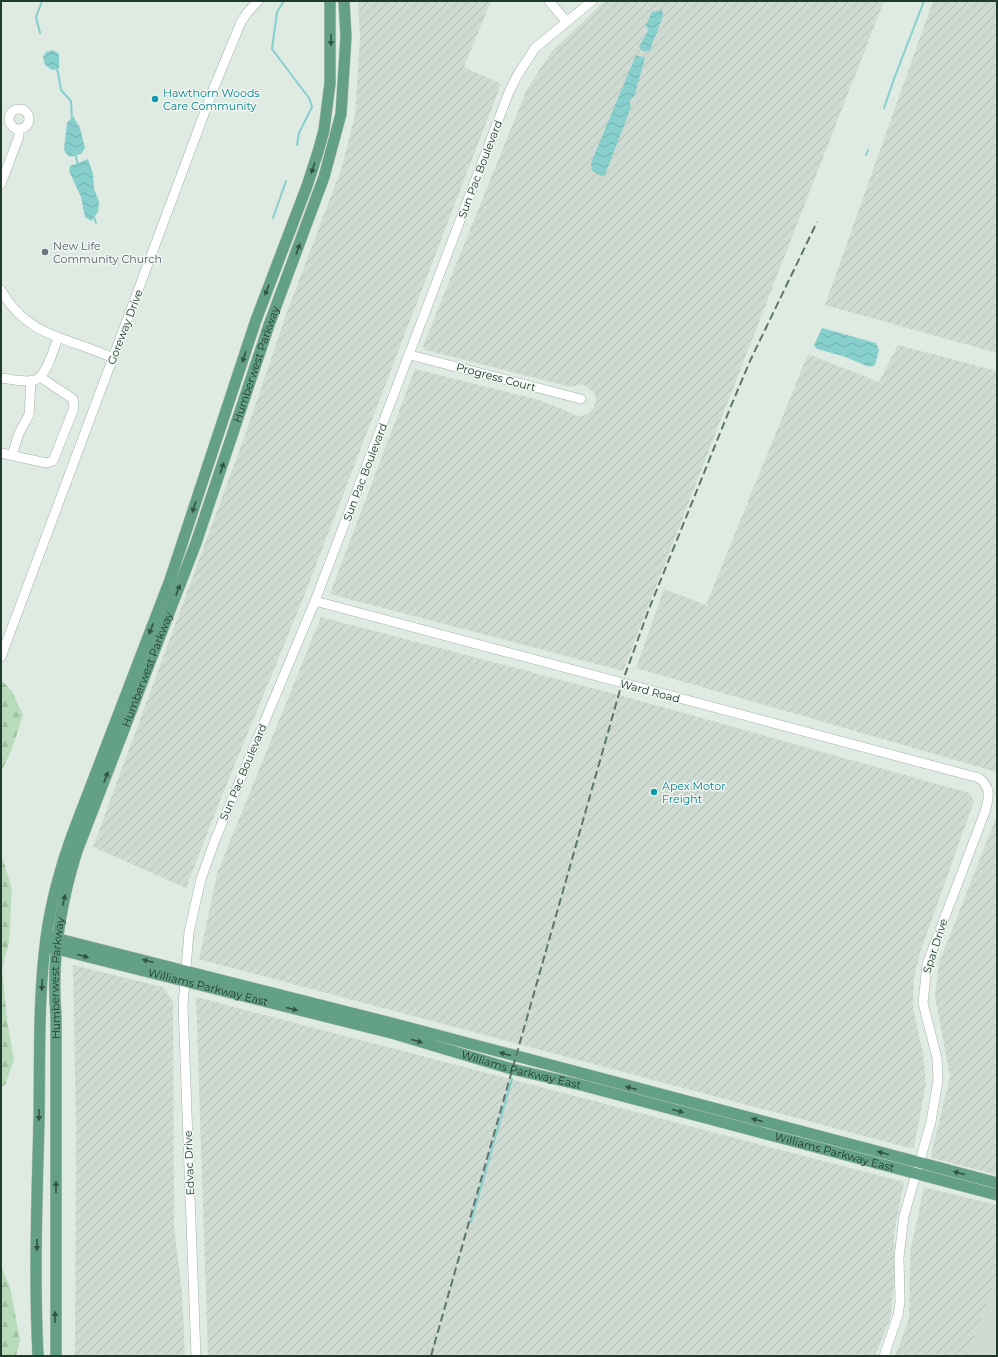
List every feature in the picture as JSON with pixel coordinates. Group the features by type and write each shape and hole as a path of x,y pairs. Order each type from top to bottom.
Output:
{"main road":[{"name":"Humberwest Parkway","path":"38,1356 38,1162 51,942 61,865 170,580 256,320 307,186 318,152 324,130 330,82 330,1"},
{"name":"Humberwest Parkway","path":"56,1356 56,1016 51,942 77,851 196,543 269,325 324,177 341,114 346,37 344,1"},
{"name":"Williams Parkway East","path":"51,942 186,971 399,1025 997,1184"},
{"name":"Williams Parkway East","path":"51,942 186,982 395,1034 512,1069 581,1085 997,1195"}],"street":[{"name":"Goreway Drive","path":"1,657 216,84 241,22 258,1"},
{"path":"549,1 566,21"},
{"name":"Sun Pac Boulevard","path":"186,971 189,932 201,879 216,837 315,601 514,81 535,48 592,1"},
{"path":"1,184 19,136 19,129"},
{"path":"1,290 7,302 32,326 113,358"},
{"path":"1,378 34,380 40,377 47,368 58,337"},
{"name":"Progress Court","path":"410,354 581,399"},
{"path":"1,453 46,463 53,461 74,408 73,398 40,377"},
{"path":"12,455 20,433 29,415 31,380"},
{"name":"Ward Road","path":"315,601 870,748 979,778 985,782"},
{"name":"Spar Drive","path":"884,1356 898,1315 901,1295 899,1257 906,1210 918,1174 931,1122 938,1080 937,1058 923,1003 927,964 986,809 989,796 988,788 985,782"},
{"name":"Edvac Drive","path":"186,971 183,1005 196,1356"}],"shaded area":[{"path":"358,1 491,1 464,67 501,84 303,599 221,798 186,888 93,847 244,438 287,312 342,167 355,115 360,39"},
{"path":"605,1 884,1 623,671 330,594 415,369 539,400 576,416 586,415 594,408 596,398 594,393 586,386 581,384 571,387 425,350 423,346 527,89 552,51"},
{"path":"933,1 997,1 997,353 825,305"},
{"path":"898,345 997,371 997,772 636,668 664,589 706,605 808,354 879,382"},
{"path":"321,617 630,698 969,793 974,801 921,950 914,977 913,1008 923,1052 926,1084 914,1147 909,1148 199,959 218,871"},
{"path":"997,815 997,1175 932,1158 931,1155 950,1077 935,997 939,963"},
{"path":"73,965 163,987 173,1002 174,1225 182,1293 185,1356 75,1356 76,1128"},
{"path":"196,997 904,1182 894,1234 894,1284 890,1319 875,1356 208,1356"},
{"path":"924,1187 997,1205 997,1276 967,1356 895,1356 909,1319 910,1253"},
{"path":"997,1276 997,1356 967,1356"}],"green space":[{"path":"1,680 12,691 23,715 12,749 1,772"},
{"path":"1,853 12,889 9,942 2,969 7,1020 14,1060 5,1085 1,1087"},
{"path":"1,1266 10,1287 20,1340 16,1356 1,1356"}],"water":[{"path":"662,10 663,16 650,50 644,52 639,47 649,29 645,26 652,12"},
{"path":"53,50 59,54 59,69 52,70 45,65 43,57 46,52"},
{"path":"636,55 645,58 634,97 629,100 631,107 605,175 602,176 592,171 591,163"},
{"path":"73,116 80,128 85,148 81,154 69,157 64,150 67,123"},
{"path":"88,159 93,174 94,189 99,201 98,212 91,221 85,217 81,197 69,171 70,166"},
{"path":"822,328 876,343 879,350 875,365 869,367 843,356 817,349 814,345"}],"waterway":[{"path":"40,33 36,17 42,1"},
{"path":"284,1 277,12 272,49 309,98 312,107 299,133 297,145"},
{"path":"884,108 924,1"},
{"path":"56,69 58,72 61,90 71,101 72,119"},
{"path":"866,155 868,150"},
{"path":"75,153 78,165"},
{"path":"273,218 286,181"},
{"path":"93,215 96,223"},
{"path":"471,1222 512,1079"}],"railway":[{"path":"431,1356 622,683 649,609 750,361 817,222"}],"place":[{"name":"Hawthorn Woods Care Community","path":"155,99"},
{"name":"New Life Community Church","path":"45,252"},
{"name":"Apex Motor Freight","path":"654,792"}]}
